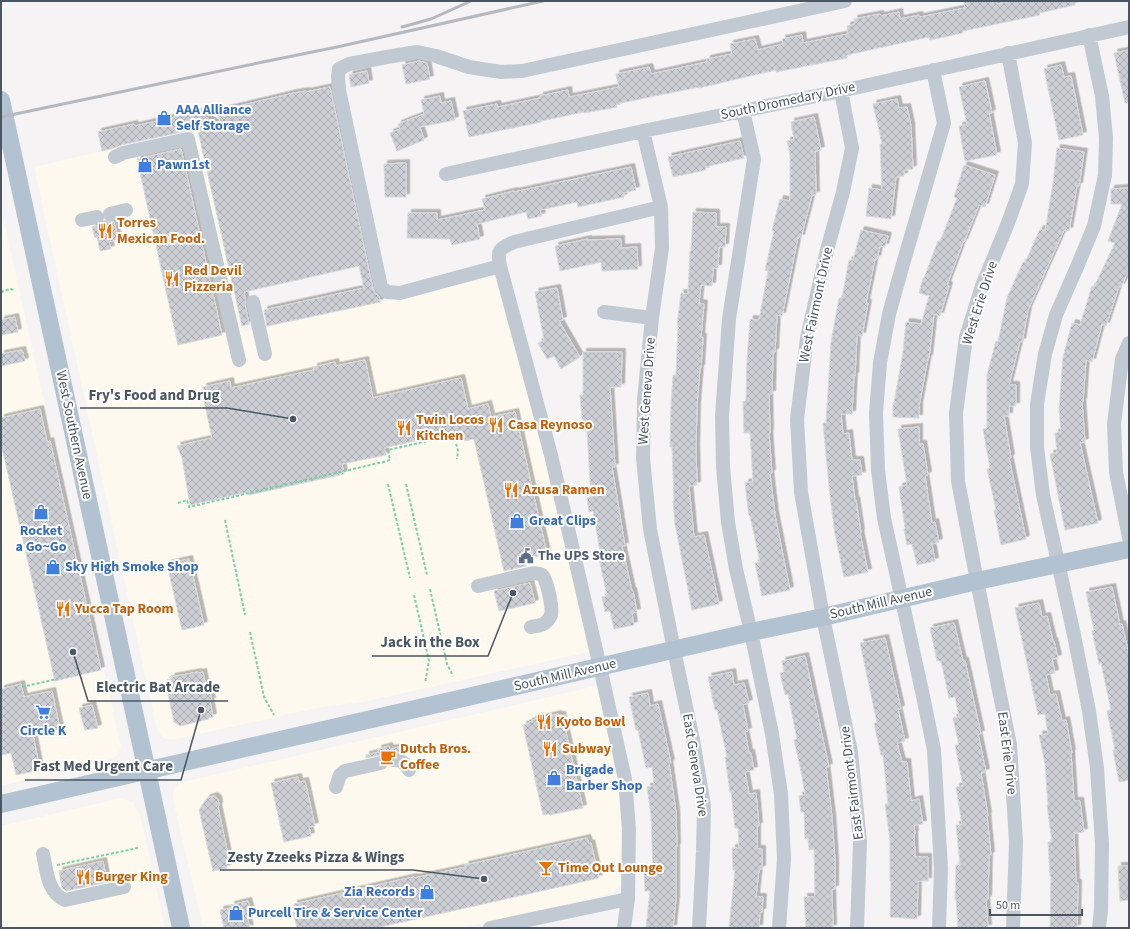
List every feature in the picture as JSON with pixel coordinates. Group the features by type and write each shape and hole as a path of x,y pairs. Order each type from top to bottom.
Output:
{"main road":[{"name":"West Southern Avenue","path":"1,100 7,149 181,928"},
{"name":"South Mill Avenue","path":"1,804 751,632 1129,548"}],"street":[{"path":"500,266 400,293 387,292 380,287 339,90 338,76 340,69 349,64 387,56 417,52 436,56 469,67 501,72 522,71 845,1"},
{"name":"South Dromedary Drive","path":"446,174 643,131 841,91 1129,27"},
{"path":"1089,35 1102,96 1106,138 1104,176 1094,226 1056,315 1045,354 1037,404 1037,448 1043,495 1074,635 1089,711 1097,768 1102,844 1101,910 1099,928"},
{"name":"West Erie Drive","path":"977,581 958,481 956,413 966,337 982,286 1008,223 1022,184 1025,143 1008,54"},
{"path":"933,70 944,123 889,314 880,364 876,413 878,470 884,518 934,750 941,868 939,928"},
{"name":"West Fairmont Drive","path":"823,617 801,492 797,420 807,338 827,250 843,192 852,148 841,91"},
{"path":"743,110 754,159 729,318 722,416 723,467 728,522 736,569 751,632 772,734 782,794 784,859 779,928"},
{"name":"West Geneva Drive","path":"643,131 661,207 662,248 652,318 644,400 643,458 650,529 674,650"},
{"path":"115,157 123,153 188,139 239,360"},
{"path":"624,928 628,898 629,829 624,779 600,667 551,455 498,255 503,247 514,242 661,207"},
{"path":"82,220 126,210"},
{"path":"253,302 265,354"},
{"path":"604,312 652,318"},
{"path":"1129,343 1122,359 1114,424 1116,472 1129,538"},
{"path":"478,586 529,574 535,573 541,575 547,584 552,609 551,614 545,623 531,627"},
{"name":"East Erie Drive","path":"977,581 1010,746 1016,842 1013,928"},
{"name":"East Fairmont Drive","path":"823,617 851,752 860,842 857,928"},
{"name":"East Geneva Drive","path":"674,650 693,740 704,806 704,852 699,928"},
{"path":"336,787 340,775 345,771 387,762 401,761 405,763 409,770"},
{"path":"43,854 53,892 58,897 65,900 124,887"},
{"path":"490,928 628,898"}],"path":[{"path":"1,292 15,290"},
{"path":"178,503 187,500 189,507 383,462 390,460 388,450 454,435 458,451 457,459"},
{"path":"388,484 410,578"},
{"path":"406,484 427,574"},
{"path":"225,520 246,615"},
{"path":"430,589 446,664 453,676"},
{"path":"414,595 429,661 425,683"},
{"path":"250,632 264,697 274,715"},
{"path":"22,687 57,679"},
{"path":"57,865 138,848"}],"shaded area":[{"path":"198,131 244,332 498,276 554,490 589,652 363,702 322,707 177,739 166,739 162,737 157,730 34,167"},
{"path":"1,208 121,747 115,757 107,761 1,786"},
{"path":"600,685 619,786 622,831 623,856 621,884 613,893 462,928 203,928 173,799 174,789 179,783"},
{"path":"121,798 133,803 140,815 165,928 1,928 1,826"}],"building":[{"path":"996,1 997,4 1012,1 1075,1 1075,5 1039,13 1040,15 963,31 963,33 930,40 929,37 847,55 847,58 776,72 776,70 699,88 616,104 617,107 584,112 469,137 463,111 497,104 498,107 568,90 569,97 619,87 616,74 649,67 651,74 707,62 707,59 732,54 730,44 755,39 758,50 783,44 782,39 802,35 803,43 848,34 847,26 855,24 854,19 899,12 900,19 919,15 920,17 965,8 964,2"},
{"path":"1129,50 1129,103 1125,103 1114,53"},
{"path":"419,61 427,63 430,79 406,84 402,65"},
{"path":"1061,65 1064,77 1071,76 1083,135 1059,140 1044,69"},
{"path":"367,71 369,83 351,87 349,75"},
{"path":"985,81 992,113 989,113 997,155 965,161 959,126 967,125 959,87"},
{"path":"330,87 373,289 379,296 380,302 267,326 264,310 364,288 359,266 244,292 249,324 242,326 198,131 186,131 121,145 102,151 98,132 134,124 135,126 197,112 221,127 218,111 294,93"},
{"path":"440,96 441,103 451,101 455,120 420,127 424,140 397,151 390,133 400,129 398,124 424,114 421,100"},
{"path":"897,99 899,108 907,107 911,126 913,169 904,170 904,176 896,177 891,219 866,216 869,188 882,190 880,144 882,144 873,104"},
{"path":"814,117 821,150 815,151 816,195 812,195 801,238 798,237 782,316 777,315 775,352 773,352 772,394 769,394 769,433 772,473 770,474 775,515 790,590 762,596 755,563 760,562 749,516 745,483 753,482 750,433 744,433 743,401 746,401 750,319 759,320 768,271 765,270 774,231 772,230 780,199 790,201 790,154 787,141 794,140 791,122"},
{"path":"740,141 744,158 705,167 706,170 673,177 668,157"},
{"path":"1057,148 1084,152 1079,186 1077,186 1069,231 1064,230 1028,310 1022,342 1020,341 1009,385 1016,385 1016,406 1009,406 1009,416 1004,416 1011,458 1009,458 1026,539 1001,545 994,510 996,510 987,469 990,468 983,429 987,428 987,375 996,341 998,342 1007,298 1040,229 1045,231"},
{"path":"181,149 222,335 178,345 137,159"},
{"path":"406,163 406,197 385,197 384,164"},
{"path":"964,165 995,175 985,207 979,205 963,242 947,285 949,286 940,316 934,314 929,358 919,406 919,418 893,417 893,403 903,352 906,322 921,324 929,296 919,293 923,278 938,241 940,242 957,198 954,197"},
{"path":"631,167 636,190 623,193 624,197 578,207 577,202 540,210 542,216 528,219 526,212 477,224 480,239 452,245 450,239 407,238 408,213 437,213 437,220 485,210 482,199"},
{"path":"1128,187 1129,270 1121,287 1119,286 1106,326 1102,324 1092,362 1086,360 1082,402 1085,442 1080,443 1098,523 1065,530 1050,454 1057,453 1055,433 1061,432 1059,409 1063,357 1072,323 1080,325 1092,286 1094,287 1115,243 1108,241 1122,204 1111,204 1111,189"},
{"path":"693,212 716,213 716,227 726,227 725,247 719,247 718,268 713,268 712,286 701,285 699,303 704,304 701,337 703,337 701,368 697,405 697,485 689,486 694,537 704,535 719,604 692,610 675,524 672,447 670,447 673,375 676,375 677,325 681,293 688,294"},
{"name":"Torres Mexican Food.","path":"105,220 108,222 114,222 118,239 109,242 111,249 100,251 97,237 95,238 92,227 102,224"},
{"path":"861,230 888,236 885,247 880,246 877,259 875,259 866,303 868,303 862,336 857,335 852,414 841,414 843,434 849,433 852,460 860,460 862,475 852,476 860,533 868,572 844,577 835,534 823,423 826,423 831,342 839,298 842,298 849,260 853,260"},
{"path":"588,239 621,239 621,248 637,247 638,269 602,271 601,262 560,271 555,246"},
{"path":"557,288 563,320 559,321 580,357 561,369 554,356 547,359 538,343 544,340 535,292"},
{"path":"15,317 18,332 1,335 1,320"},
{"path":"22,350 25,361 1,366 1,354"},
{"path":"583,352 622,352 621,387 610,387 615,467 612,467 625,546 622,546 637,612 632,613 634,625 614,629 610,611 605,612 602,597 607,596 599,558 601,557 593,511 589,512 587,498 592,497 587,430 583,431 580,395 583,395"},
{"path":"365,360 373,398 461,378 468,409 488,404 491,417 515,412 547,554 525,559 526,566 504,571 474,439 464,441 462,430 384,448 386,455 342,464 344,474 249,495 248,492 190,505 182,458 177,446 212,438 204,401 206,400 203,387 230,381 231,388 314,370 314,367 335,362 336,366"},
{"path":"40,409 47,442 50,441 101,670 55,681 1,443 1,418"},
{"path":"919,427 919,444 923,444 928,475 925,476 932,523 935,522 939,542 932,544 935,561 917,565 912,544 907,545 904,529 899,487 907,485 898,429"},
{"path":"189,559 204,625 182,630 167,564"},
{"path":"530,583 535,603 499,611 494,591"},
{"path":"1112,587 1120,625 1122,624 1129,655 1129,780 1119,782 1113,750 1115,750 1107,711 1111,710 1101,663 1099,664 1092,631 1094,630 1086,592"},
{"path":"1039,603 1042,617 1047,616 1058,658 1052,659 1055,673 1046,675 1050,695 1056,694 1062,721 1066,720 1072,753 1074,801 1080,801 1084,832 1074,833 1076,883 1078,883 1077,928 1050,928 1051,876 1048,842 1052,842 1047,805 1045,764 1039,735 1048,734 1045,714 1038,715 1015,608"},
{"path":"954,623 963,661 965,661 981,734 978,734 986,772 981,773 988,816 991,855 989,856 988,899 986,899 988,928 958,928 955,899 956,865 960,865 956,825 962,825 956,787 963,786 955,745 959,745 953,718 959,717 955,697 949,698 941,661 937,661 930,628"},
{"path":"885,638 901,709 898,709 905,741 897,743 902,762 907,762 911,801 919,799 923,824 914,825 915,857 928,857 928,881 918,881 917,919 890,917 890,840 885,804 888,804 883,755 881,755 874,723 877,723 860,643"},
{"path":"805,656 829,767 826,767 832,817 835,861 835,889 832,889 833,928 806,928 804,897 815,897 814,849 809,850 808,838 805,839 804,812 801,812 799,796 805,795 794,740 797,739 788,694 785,695 780,673 784,672 782,661"},
{"path":"203,672 206,687 209,687 213,717 180,726 174,722 166,684 168,684 167,680 172,679 171,677"},
{"path":"732,672 734,685 744,683 749,703 743,705 748,731 745,732 754,770 745,772 749,794 756,793 759,826 757,826 757,849 762,849 762,869 759,869 756,897 763,897 759,928 729,928 735,870 733,870 732,848 739,848 738,828 735,828 725,757 727,757 708,677"},
{"path":"21,684 24,697 52,691 60,729 33,735 40,770 16,775 11,753 1,755 1,689"},
{"path":"648,693 650,706 658,704 671,763 669,763 676,812 677,847 676,899 673,928 646,928 650,891 645,891 644,871 653,871 651,815 647,787 654,786 652,767 646,768 629,697"},
{"name":"Circle K","path":"92,705 98,728 85,730 79,708"},
{"path":"558,714 562,715 583,808 550,815 543,815 523,725 533,721 532,720"},
{"path":"389,746 390,749 399,747 400,752 388,753 386,756 379,755 366,758 366,755 379,752 378,749"},
{"path":"298,777 299,782 305,781 315,826 309,827 311,836 284,842 271,783"},
{"path":"214,796 218,799 218,807 229,860 226,861 227,868 213,871 199,810 207,798"},
{"path":"587,838 589,844 591,843 599,878 376,928 297,928 293,911 295,911 294,904 404,879 466,867 465,865"},
{"name":"Burger King","path":"103,861 107,882 66,891 62,888 59,871"},
{"path":"1118,866 1129,866 1129,900 1120,901"},
{"name":"Purcell Tire & Service Center","path":"248,901 252,916 247,917 250,928 224,928 220,910 232,908 231,905"}],"railway":[{"path":"402,27 431,19 471,1"},
{"path":"1,117 337,47 543,1"}],"place":[{"name":"AAA Alliance Self Storage","path":"164,118"},
{"name":"Pawn1st","path":"145,165"},
{"name":"Torres Mexican Food.","path":"105,231"},
{"name":"Red Devil Pizzeria","path":"172,279"},
{"name":"Fry's Food and Drug","path":"293,419"},
{"name":"Casa Reynoso","path":"496,425"},
{"name":"Twin Locos Kitchen","path":"404,428"},
{"name":"Azusa Ramen","path":"511,490"},
{"name":"Rocket a Go~Go","path":"41,512"},
{"name":"Great Clips","path":"517,521"},
{"name":"The UPS Store","path":"526,556"},
{"name":"Sky High Smoke Shop","path":"53,567"},
{"name":"Jack in the Box","path":"513,593"},
{"name":"Yucca Tap Room","path":"63,609"},
{"name":"Electric Bat Arcade","path":"73,652"},
{"name":"Fast Med Urgent Care","path":"201,710"},
{"name":"Circle K","path":"43,712"},
{"name":"Kyoto Bowl","path":"544,722"},
{"name":"Subway","path":"550,749"},
{"name":"Dutch Bros. Coffee","path":"388,757"},
{"name":"Brigade Barber Shop","path":"554,778"},
{"name":"Time Out Lounge","path":"546,868"},
{"name":"Burger King","path":"83,877"},
{"name":"Zesty Zzeeks Pizza & Wings","path":"484,879"},
{"name":"Zia Records","path":"427,892"},
{"name":"Purcell Tire & Service Center","path":"236,913"}]}
